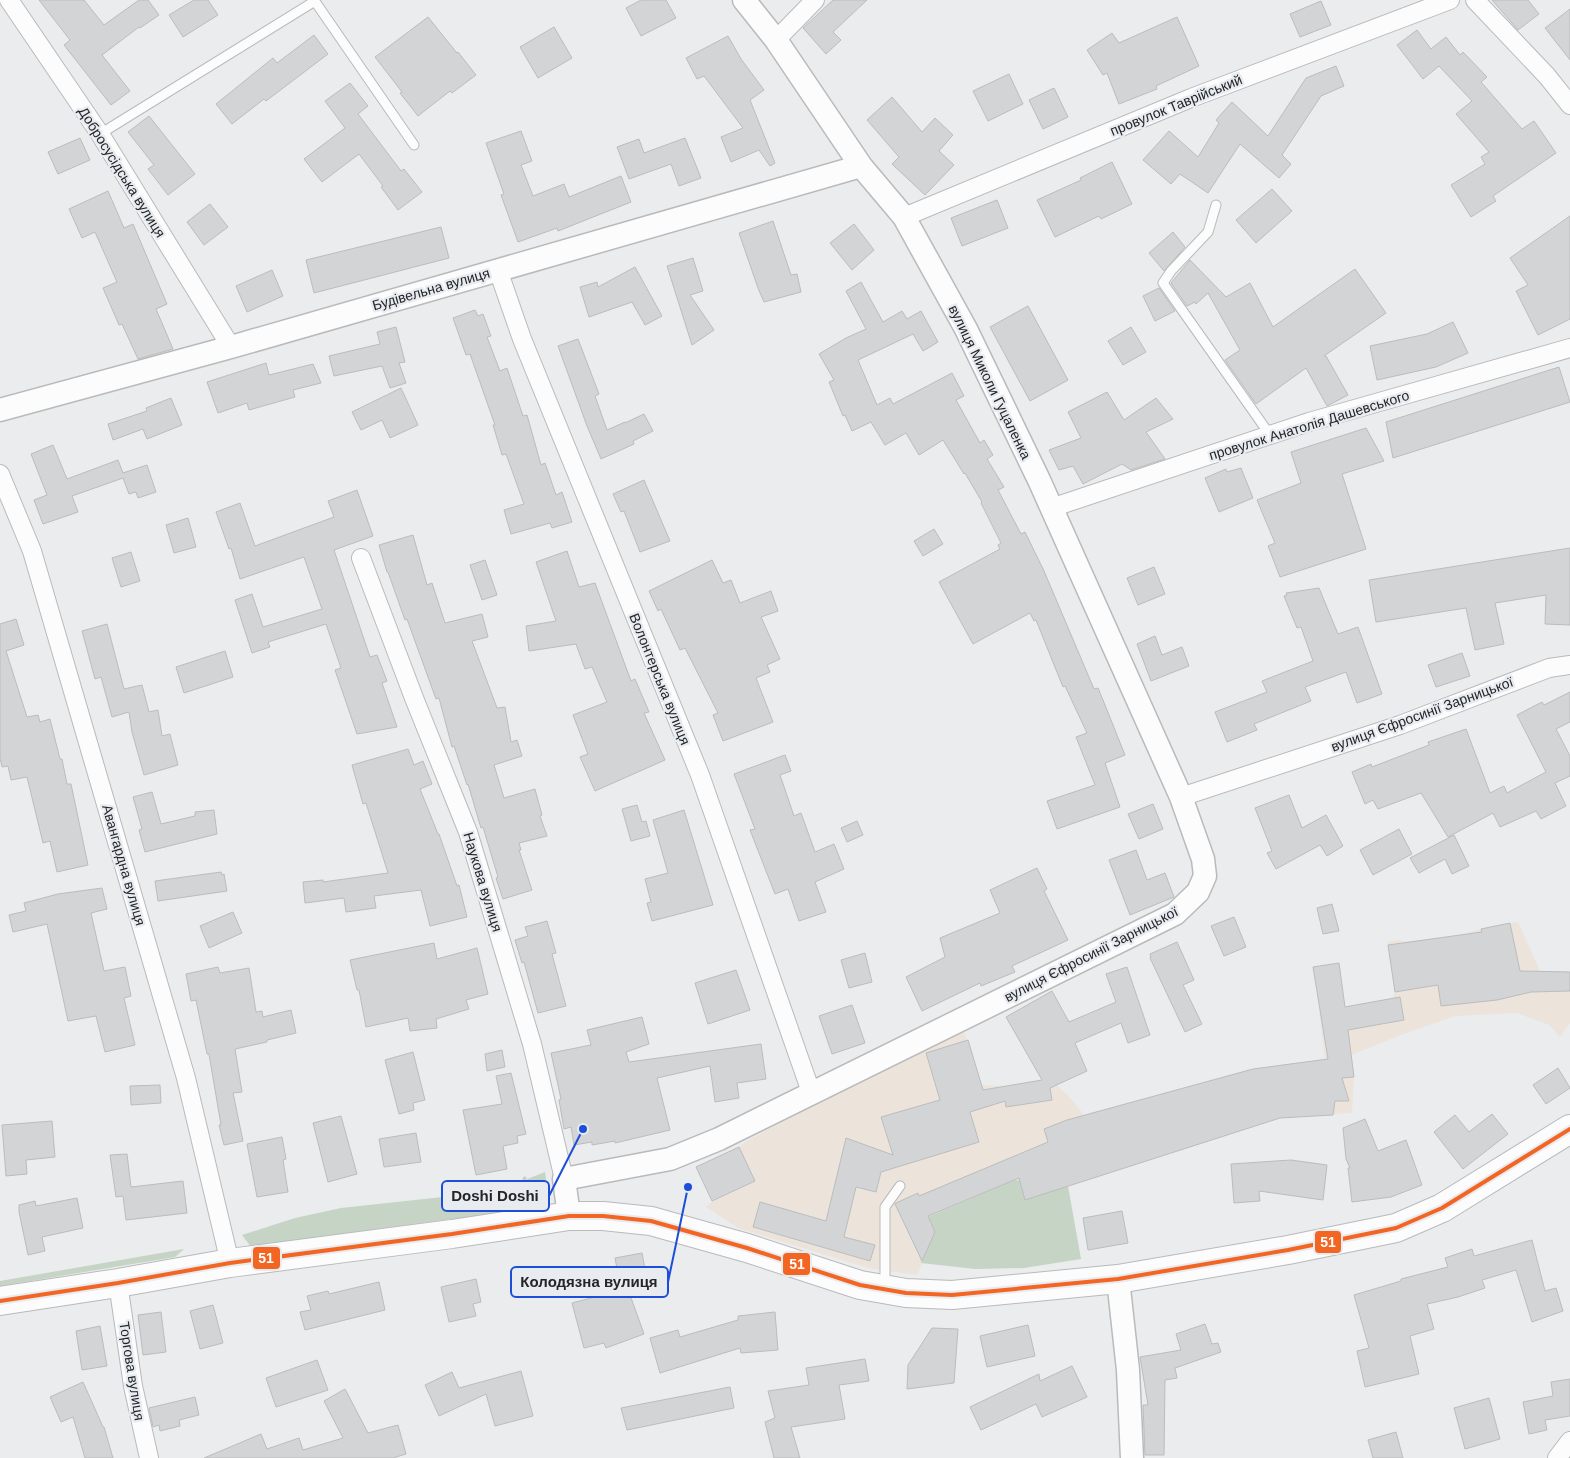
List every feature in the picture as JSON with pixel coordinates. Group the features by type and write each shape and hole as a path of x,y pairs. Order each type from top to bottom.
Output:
{"main road":[{"path":"0,1301 118,1283 230,1262 452,1234 569,1216 603,1216 651,1221 860,1284 906,1293 952,1295 1118,1279 1288,1250 1396,1228 1442,1208 1570,1128"}],"street":[{"name":"Добросусідська вулиця","path":"10,0 100,134 231,347"},
{"name":"вулиця Миколи Гуцаленка","path":"744,0 776,40 861,166 904,217 966,329 1051,508 1181,797"},
{"path":"776,40 815,0"},
{"name":"провулок Таврійський","path":"904,217 1191,98 1450,0"},
{"path":"1475,0 1547,76 1570,105"},
{"name":"Будівельна вулиця","path":"0,410 231,347 861,166"},
{"name":"Волонтерська вулиця","path":"498,270 522,339 700,775 811,1092"},
{"name":"провулок Анатолія Дашевського","path":"1051,508 1309,422 1570,348"},
{"name":"Авангардна вулиця","path":"0,474 32,551 150,954 186,1078 230,1262"},
{"name":"Наукова вулиця","path":"361,558 414,698 468,832 532,1044 564,1179 569,1216"},
{"name":"вулиця Єфросинії Зарницької","path":"564,1179 670,1158 719,1139 1175,914 1198,892 1204,876 1203,859 1181,797 1400,725 1550,668 1570,665"},
{"path":"1118,1279 1128,1370 1132,1458"},
{"name":"Торгова вулиця","path":"118,1283 132,1386 149,1458"},
{"path":"1557,1458 1570,1441"}],"lane":[{"path":"100,134 315,1 414,145"},
{"path":"1216,205 1208,232 1170,271 1163,283 1270,435"},
{"path":"884,1289 885,1206 900,1186"}],"path":[{"path":"508,1200 527,1175"}],"shaded area":[{"path":"1518,922 1540,971 1570,972 1570,1023 1560,1037 1549,1025 1517,1013 1455,1016 1401,1035 1351,1055 1354,1077 1352,1113 1280,1118 1025,1200 935,1232 917,1275 868,1268 738,1228 706,1207 713,1201 755,1181 739,1147 745,1142 963,1029 982,1085 1003,1086 1049,1079 1068,1095 1084,1115 1253,1069 1325,1059 1319,1011 1393,998 1395,992 1387,942 1399,940 1405,942 1460,935"}],"green space":[{"path":"545,1172 549,1200 544,1210 453,1219 251,1247 242,1235 295,1218 341,1208 452,1196 505,1188"},
{"path":"1014,1180 1068,1186 1081,1259 1024,1268 975,1269 921,1263 935,1232 928,1217"},
{"path":"184,1249 175,1257 0,1286 0,1281"}],"building":[{"path":"39,0 84,0 104,25 139,0 148,0 159,15 139,27 102,55 130,91 111,105 64,45 70,40"},
{"path":"194,0 208,0 218,15 183,37 169,15"},
{"path":"641,0 666,0 676,18 641,36 626,8"},
{"path":"833,0 867,0 833,32 841,40 826,54 803,28"},
{"path":"1492,0 1528,0 1539,14 1518,30"},
{"path":"1321,1 1331,25 1300,37 1290,14"},
{"path":"1570,9 1570,60 1545,28"},
{"path":"428,17 476,75 452,93 450,91 418,116 375,57"},
{"path":"1177,17 1199,66 1156,86 1157,89 1119,104 1107,73 1103,75 1087,50 1112,33 1119,43"},
{"path":"554,27 572,58 538,78 520,47"},
{"path":"1417,30 1431,49 1446,37 1460,55 1463,52 1487,77 1481,82 1522,129 1534,121 1556,153 1493,196 1496,201 1471,217 1451,185 1485,164 1481,157 1489,152 1456,114 1472,101 1439,66 1423,79 1397,45"},
{"path":"314,35 328,54 232,124 216,104 273,58 277,63"},
{"path":"728,36 741,59 764,90 750,100 775,163 770,166 759,150 731,162 721,137 743,128 704,76 697,79 686,58"},
{"path":"1336,66 1344,86 1321,96 1282,155 1291,164 1279,178 1240,144 1208,193 1180,174 1171,184 1143,160 1169,131 1198,157 1219,123 1216,120 1232,102 1268,136 1306,78"},
{"path":"1009,74 1023,104 988,121 973,91"},
{"path":"350,83 368,106 358,114 401,171 404,169 422,192 398,210 359,154 322,182 304,159 345,128 325,101"},
{"path":"1054,88 1068,117 1043,129 1029,100"},
{"path":"892,97 922,132 935,118 953,135 939,151 954,165 925,195 892,164 899,157 867,120"},
{"path":"149,116 195,174 168,195 148,169 154,165 128,132"},
{"path":"521,131 532,161 521,165 533,196 564,184 569,197 621,176 631,202 558,231 557,228 518,242 501,195 504,194 486,143"},
{"path":"80,138 90,160 58,174 48,152"},
{"path":"685,138 701,178 679,186 671,164 629,179 617,147 639,139 644,153"},
{"path":"1112,162 1132,204 1101,219 1099,216 1055,237 1037,200 1081,180 1080,178"},
{"path":"1272,189 1292,211 1256,243 1236,220"},
{"path":"108,191 124,228 133,224 167,304 156,309 173,349 138,359 122,324 119,325 103,288 117,282 95,232 82,238 69,209"},
{"path":"997,200 1008,228 962,246 951,218"},
{"path":"210,204 228,227 204,245 187,222"},
{"path":"1570,216 1570,319 1538,335 1516,291 1528,285 1510,258"},
{"path":"773,221 791,275 797,274 801,292 764,302 739,233"},
{"path":"854,224 874,250 852,270 830,243"},
{"path":"441,227 449,258 314,293 306,260"},
{"path":"1173,232 1185,247 1164,271 1149,253"},
{"path":"693,258 703,291 690,295 714,330 692,345 667,266"},
{"path":"1190,260 1226,297 1250,283 1273,327 1355,269 1386,313 1324,356 1326,356 1348,395 1327,406 1306,368 1256,404 1225,360 1240,350 1208,293 1196,304 1195,302 1187,306 1171,283"},
{"path":"635,267 662,316 645,325 632,302 589,317 580,287 597,282 598,287"},
{"path":"272,270 283,296 247,312 236,286"},
{"path":"861,282 883,322 902,311 907,319 921,311 938,342 923,351 913,334 858,360 877,405 890,398 893,404 952,373 964,396 956,400 980,443 984,440 993,455 987,459 1004,487 998,490 1021,534 1025,532 1044,571 1094,689 1098,688 1125,755 1105,763 1120,807 1057,829 1047,801 1095,785 1076,737 1087,733 1065,686 1063,687 1036,620 1034,621 1030,613 973,644 939,582 1000,549 998,545 1001,543 982,502 943,440 919,455 906,433 885,445 871,422 852,431 845,415 843,416 829,382 834,380 819,354 866,329 846,291"},
{"path":"1159,288 1175,311 1155,321 1143,296"},
{"path":"1028,306 1068,380 1030,401 990,327"},
{"path":"475,310 478,316 483,314 491,336 487,337 500,371 507,368 523,416 527,415 541,465 545,463 556,495 562,492 572,522 552,528 550,523 511,534 504,510 524,504 506,454 502,455 493,425 495,425 470,354 466,355 453,318"},
{"path":"1453,322 1468,353 1436,367 1377,380 1370,346 1427,334"},
{"path":"396,327 405,362 399,363 406,383 390,388 382,366 334,376 329,356 380,344 377,332"},
{"path":"1131,327 1146,352 1123,365 1108,341"},
{"path":"578,339 599,394 595,396 607,430 644,414 653,431 633,441 634,444 601,459 558,346"},
{"path":"266,363 269,375 313,364 321,383 293,390 295,397 249,410 247,403 218,413 207,382"},
{"path":"1559,367 1570,402 1393,458 1386,422"},
{"path":"401,388 418,425 390,438 382,420 361,430 352,412"},
{"path":"1107,392 1124,420 1156,398 1173,419 1146,432 1165,459 1131,470 1122,464 1083,484 1073,466 1059,470 1049,450 1081,438 1068,412"},
{"path":"171,398 182,425 147,439 143,429 113,440 108,424 147,411 146,408"},
{"path":"1366,428 1384,461 1342,474 1366,549 1280,577 1268,546 1275,543 1257,500 1301,483 1291,452"},
{"path":"53,445 67,479 118,460 123,473 147,465 156,492 138,498 136,492 129,494 123,478 72,496 78,512 43,524 34,500 47,495 31,454"},
{"path":"1241,468 1253,498 1219,512 1205,478 1226,469 1227,472"},
{"path":"644,480 670,541 640,552 624,511 621,512 613,494"},
{"path":"357,490 373,536 334,550 370,657 377,655 387,681 382,683 397,727 357,734 335,670 341,668 326,624 268,642 270,647 252,653 235,600 252,594 263,627 322,609 304,557 240,579 231,548 229,549 216,512 240,503 255,546 334,517 328,501"},
{"path":"188,518 196,547 174,553 166,525"},
{"path":"934,529 943,544 923,556 914,541"},
{"path":"413,535 427,585 432,583 445,623 482,614 488,637 472,641 497,708 505,707 511,742 517,740 522,756 494,765 504,798 535,789 542,815 540,816 547,836 519,843 521,850 519,850 532,890 503,899 483,827 481,828 454,746 452,747 439,698 436,699 407,619 405,620 379,545"},
{"path":"1570,548 1570,625 1545,624 1546,595 1495,603 1504,644 1475,650 1466,608 1376,622 1369,580"},
{"path":"567,551 579,587 595,583 631,681 635,679 649,712 644,713 665,760 595,791 580,757 588,754 573,715 607,702 592,667 585,669 576,644 529,651 526,626 556,621 536,562"},
{"path":"131,552 140,581 121,587 112,558"},
{"path":"485,560 497,595 482,600 470,565"},
{"path":"712,560 723,583 731,580 740,603 771,591 778,611 761,617 780,659 767,665 770,672 756,678 773,722 723,741 713,715 718,713 685,648 680,650 661,609 658,611 649,591"},
{"path":"1154,567 1165,594 1138,605 1127,578"},
{"path":"1319,588 1338,634 1358,627 1382,694 1357,703 1346,672 1305,687 1311,701 1254,724 1257,730 1227,742 1215,712 1267,692 1262,681 1313,661 1301,627 1297,628 1284,596 1287,595 1286,593"},
{"path":"16,619 24,645 6,651 27,717 38,715 40,722 50,719 67,784 71,784 88,865 57,872 50,841 43,843 27,777 11,780 8,766 2,767 0,758 0,624"},
{"path":"107,624 124,689 142,685 149,712 158,710 162,736 170,734 178,765 144,775 132,732 129,712 112,717 101,677 95,679 82,631"},
{"path":"1155,636 1162,655 1182,647 1189,666 1151,681 1137,644"},
{"path":"225,651 233,677 184,693 176,667"},
{"path":"1462,653 1470,676 1436,687 1428,665"},
{"path":"1570,692 1570,722 1556,729 1570,756 1570,776 1555,783 1566,806 1541,819 1536,811 1500,827 1493,813 1448,837 1421,793 1378,809 1373,800 1365,804 1352,772 1371,764 1372,767 1429,745 1428,742 1466,729 1490,793 1504,786 1507,793 1546,772 1517,715 1542,702 1544,705"},
{"path":"408,749 414,765 423,761 432,784 420,789 439,834 457,886 459,885 467,917 430,926 421,890 374,896 376,908 346,912 344,898 305,903 303,882 323,880 323,882 388,873 366,803 363,804 352,765"},
{"path":"785,755 791,771 780,775 794,816 801,813 815,852 834,844 844,869 815,882 826,912 799,921 788,889 775,894 750,830 755,829 734,774"},
{"path":"152,792 161,824 195,816 195,812 214,810 217,834 145,852 139,830 142,829 133,797"},
{"path":"1289,795 1302,828 1326,815 1343,846 1327,856 1320,845 1276,869 1267,853 1272,851 1255,808"},
{"path":"1153,804 1163,829 1139,839 1128,814"},
{"path":"637,805 642,822 646,821 650,836 631,841 622,809"},
{"path":"684,810 713,905 652,921 647,903 651,902 645,879 668,873 653,820"},
{"path":"857,821 863,835 847,842 841,828"},
{"path":"1399,829 1412,854 1373,875 1360,850"},
{"path":"1454,835 1469,866 1452,874 1445,859 1419,873 1410,858"},
{"path":"1136,850 1147,880 1165,873 1174,897 1130,915 1109,860"},
{"path":"1037,868 1047,889 1044,891 1068,940 1012,966 1015,972 981,986 980,983 922,1011 906,977 945,957 940,938 1000,913 990,890"},
{"path":"221,872 222,875 224,874 227,891 158,901 155,881"},
{"path":"102,888 107,909 91,913 104,971 125,967 131,996 124,998 135,1045 105,1052 96,1016 68,1021 47,924 13,932 9,915 26,911 24,903 58,894"},
{"path":"1332,904 1339,931 1323,934 1317,908"},
{"path":"233,912 242,933 209,948 200,926"},
{"path":"1234,917 1246,947 1224,956 1211,926"},
{"path":"547,921 556,953 552,954 566,1006 538,1013 524,962 522,963 515,940 528,936 525,927"},
{"path":"1510,923 1520,971 1570,972 1570,991 1531,992 1497,1000 1441,1006 1438,985 1395,992 1388,945 1482,932 1481,929"},
{"path":"1177,942 1194,980 1183,985 1202,1024 1185,1032 1150,958 1150,954"},
{"path":"434,943 437,959 477,948 488,994 466,1000 469,1009 436,1019 437,1028 410,1031 408,1018 366,1027 359,990 357,990 350,960"},
{"path":"865,953 872,982 849,988 841,960"},
{"path":"1339,963 1345,1007 1400,997 1404,1020 1348,1030 1354,1077 1342,1078 1349,1101 1335,1101 1333,1115 1280,1118 1025,1200 1019,1178 928,1216 935,1232 922,1261 895,1204 918,1193 919,1196 1048,1142 1044,1129 1067,1120 1253,1069 1328,1059 1313,967"},
{"path":"218,967 220,973 249,968 256,1012 262,1011 263,1017 291,1010 296,1033 235,1049 242,1092 233,1093 243,1141 224,1145 219,1125 221,1125 209,1054 207,1054 196,1000 191,1001 186,974"},
{"path":"1127,967 1150,1035 1128,1043 1121,1023 1075,1043 1087,1071 1050,1088 1052,1100 1006,1107 1005,1101 970,1112 979,1142 881,1172 876,1192 856,1187 844,1237 875,1245 870,1261 753,1227 760,1202 826,1221 846,1138 893,1155 881,1117 940,1100 926,1053 968,1040 983,1090 1042,1080 1006,1017 1052,991 1069,1022 1116,1002 1106,974"},
{"path":"736,970 750,1010 708,1024 695,983"},
{"path":"852,1005 865,1043 832,1054 819,1016"},
{"path":"642,1017 649,1044 626,1052 629,1062 761,1044 766,1079 737,1083 739,1098 715,1102 710,1066 657,1078 670,1130 615,1143 615,1141 592,1145 592,1142 574,1145 571,1127 564,1129 559,1100 561,1099 551,1053 591,1045 587,1030"},
{"path":"502,1050 505,1067 487,1071 485,1054"},
{"path":"413,1052 425,1100 413,1103 414,1110 399,1114 385,1060"},
{"path":"1558,1068 1570,1088 1546,1104 1533,1085"},
{"path":"511,1073 526,1134 517,1136 518,1143 503,1146 507,1169 476,1175 463,1110 502,1104 496,1076"},
{"path":"160,1085 161,1103 131,1105 130,1086"},
{"path":"1492,1114 1508,1134 1463,1169 1434,1132 1455,1115 1469,1132"},
{"path":"341,1116 357,1174 328,1182 313,1123"},
{"path":"1365,1119 1378,1151 1406,1140 1422,1185 1391,1197 1352,1202 1348,1168 1350,1168 1346,1159 1343,1128"},
{"path":"52,1121 55,1157 26,1160 27,1174 6,1176 2,1125"},
{"path":"416,1133 421,1162 384,1167 379,1139"},
{"path":"282,1137 286,1159 283,1160 288,1192 257,1197 247,1144"},
{"path":"739,1147 755,1181 712,1201 696,1167"},
{"path":"127,1154 131,1187 183,1181 187,1213 126,1220 123,1196 116,1197 110,1155"},
{"path":"1291,1160 1327,1165 1323,1200 1259,1191 1260,1201 1234,1203 1231,1164"},
{"path":"77,1198 83,1228 42,1237 45,1251 28,1255 19,1205 35,1201 36,1206"},
{"path":"1122,1211 1128,1243 1088,1250 1083,1218"},
{"path":"1532,1240 1545,1291 1556,1288 1563,1311 1532,1322 1516,1270 1482,1280 1485,1288 1427,1304 1434,1329 1410,1336 1419,1374 1365,1387 1357,1351 1369,1348 1354,1295 1401,1281 1401,1279 1448,1267 1445,1258 1472,1249 1474,1256"},
{"path":"642,1253 649,1291 630,1295 644,1334 606,1348 604,1343 584,1348 572,1303 621,1290 615,1258"},
{"path":"476,1279 481,1302 473,1304 476,1316 449,1322 441,1287"},
{"path":"379,1282 385,1310 305,1330 300,1312 311,1310 307,1296 328,1291 329,1294"},
{"path":"213,1305 223,1343 200,1349 190,1311"},
{"path":"161,1312 166,1352 143,1355 138,1315"},
{"path":"775,1312 778,1350 741,1353 740,1348 660,1373 650,1338 678,1330 680,1337 738,1320 738,1316"},
{"path":"1205,1324 1212,1344 1218,1343 1221,1352 1175,1368 1177,1378 1165,1380 1164,1455 1145,1455 1143,1405 1148,1405 1140,1357 1181,1350 1176,1334"},
{"path":"1028,1325 1035,1356 987,1367 980,1336"},
{"path":"100,1326 107,1366 82,1370 76,1331"},
{"path":"932,1328 958,1329 954,1383 907,1389 908,1365"},
{"path":"865,1359 869,1381 839,1385 845,1419 791,1427 800,1458 774,1458 765,1422 775,1418 768,1391 809,1385 806,1368"},
{"path":"317,1360 328,1390 276,1407 266,1378"},
{"path":"1072,1366 1087,1397 1042,1417 1036,1404 981,1430 970,1407 1039,1374 1040,1381"},
{"path":"521,1371 533,1416 495,1426 486,1394 439,1416 425,1385 452,1372 459,1388"},
{"path":"1570,1379 1570,1416 1545,1420 1547,1430 1529,1434 1523,1402 1553,1396 1551,1382"},
{"path":"83,1382 104,1427 113,1458 85,1458 73,1417 61,1422 50,1397"},
{"path":"730,1387 734,1408 627,1430 621,1408"},
{"path":"345,1389 368,1433 398,1425 406,1454 393,1458 204,1458 261,1434 267,1449 299,1438 303,1450 343,1438 324,1401"},
{"path":"195,1397 199,1415 179,1420 180,1426 160,1431 159,1425 153,1427 149,1408"},
{"path":"1489,1398 1500,1439 1465,1449 1454,1408"},
{"path":"1396,1432 1403,1458 1373,1458 1368,1440"}],"transit line":[{"name":"51","path":"0,1301 230,1263 452,1234 569,1216 603,1216 651,1221 747,1248 860,1285 906,1293 952,1295 1118,1279 1288,1250 1396,1228 1442,1208 1570,1129"}],"place":[{"name":"Doshi Doshi","path":"583,1129"},
{"name":"Колодязна вулиця","path":"688,1187"}]}
